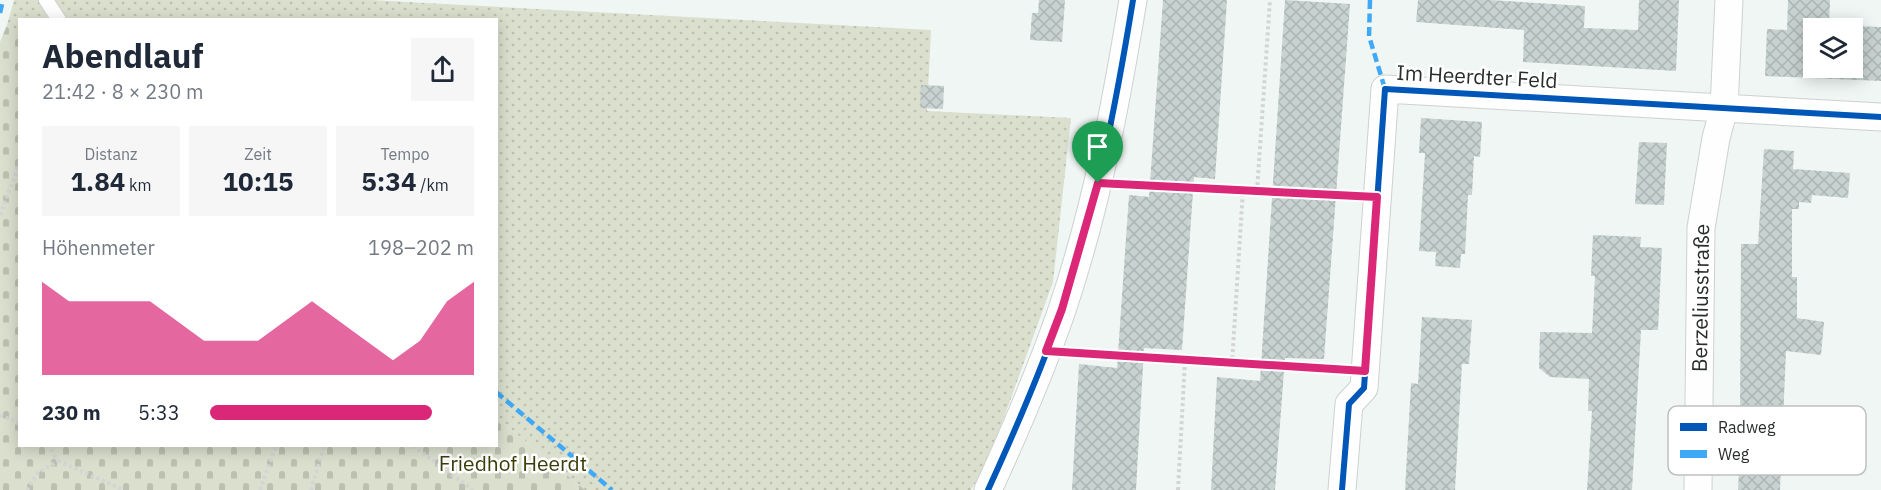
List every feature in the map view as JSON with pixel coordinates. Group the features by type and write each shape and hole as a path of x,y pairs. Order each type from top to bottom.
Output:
{"street":[{"path":"988,490 1020,420 1062,309 1098,183 1133,0"},
{"name":"Berzeliusstraße","path":"1699,406 1701,228 1716,138 1724,108 1729,0"},
{"name":"Im Heerdter Feld","path":"1341,490 1349,404 1364,388 1385,89 1724,108"},
{"path":"1724,108 1881,117"},
{"name":"Berzeliusstraße","path":"1698,475 1698,490"}],"lane":[{"path":"46,0 58,18"}],"path":[{"path":"1257,191 1270,0"},
{"path":"0,215 18,167"},
{"path":"1098,183 1377,197"},
{"path":"1232,364 1243,190"},
{"path":"1046,351 1365,371"},
{"path":"1178,490 1185,361"},
{"path":"0,415 18,423"},
{"path":"50,447 58,461 124,490"},
{"path":"260,490 276,447"},
{"path":"311,490 324,447"},
{"path":"414,447 473,490"},
{"path":"27,490 38,473 58,461"}],"green space":[{"path":"14,0 370,0 931,30 927,111 1071,118 1053,282 989,459 971,490 585,490 498,419 498,18 18,18 18,36 7,25"},
{"name":"Friedhof Heerdt","path":"7,25 18,35 18,447 498,447 498,419 585,490 0,490 0,42"}],"building":[{"path":"1039,0 1065,0 1062,42 1030,40 1032,13 1038,13"},
{"path":"1163,0 1227,0 1215,179 1194,177 1182,350 1144,348 1136,490 1072,490 1079,364 1117,368 1129,195 1149,197"},
{"path":"1285,0 1350,4 1324,359 1285,358 1275,490 1211,490 1217,377 1260,381"},
{"path":"1418,0 1490,0 1585,6 1584,28 1638,30 1639,0 1679,0 1676,71 1523,62 1524,30 1416,22"},
{"path":"1788,0 1830,0 1829,18 1803,18 1803,78 1765,76 1767,29 1787,30"},
{"path":"1863,26 1881,27 1881,81 1811,78 1863,78"},
{"path":"921,85 944,86 943,109 920,108"},
{"path":"1421,118 1482,122 1480,157 1474,156 1472,195 1468,195 1465,254 1461,254 1460,268 1435,266 1436,252 1419,251 1425,153 1419,153"},
{"path":"1639,142 1667,143 1664,205 1635,204"},
{"path":"1764,149 1794,151 1793,169 1850,173 1848,198 1812,195 1811,203 1799,202 1799,209 1792,209 1792,277 1797,277 1797,318 1824,322 1821,355 1786,351 1784,406 1740,406 1741,244 1758,244"},
{"path":"1593,235 1641,237 1640,247 1662,248 1658,330 1641,330 1632,490 1587,490 1592,411 1588,411 1589,379 1550,377 1539,368 1540,332 1592,333 1595,276 1591,276"},
{"path":"1422,317 1472,320 1469,364 1462,364 1455,490 1405,490 1411,383 1418,384"},
{"path":"1739,475 1781,475 1780,490 1738,490"}],"marked path":[{"path":"0,13 3,0"},
{"path":"1370,0 1369,36 1385,89"},
{"path":"498,394 612,490"}],"cycle path":[{"path":"988,490 1036,378 1074,272 1104,156 1133,0"},
{"path":"1342,490 1349,404 1364,388 1385,89 1881,117"}],"route":[{"path":"1098,183 1377,197 1365,371 1046,351 1062,309 1098,183"}]}
